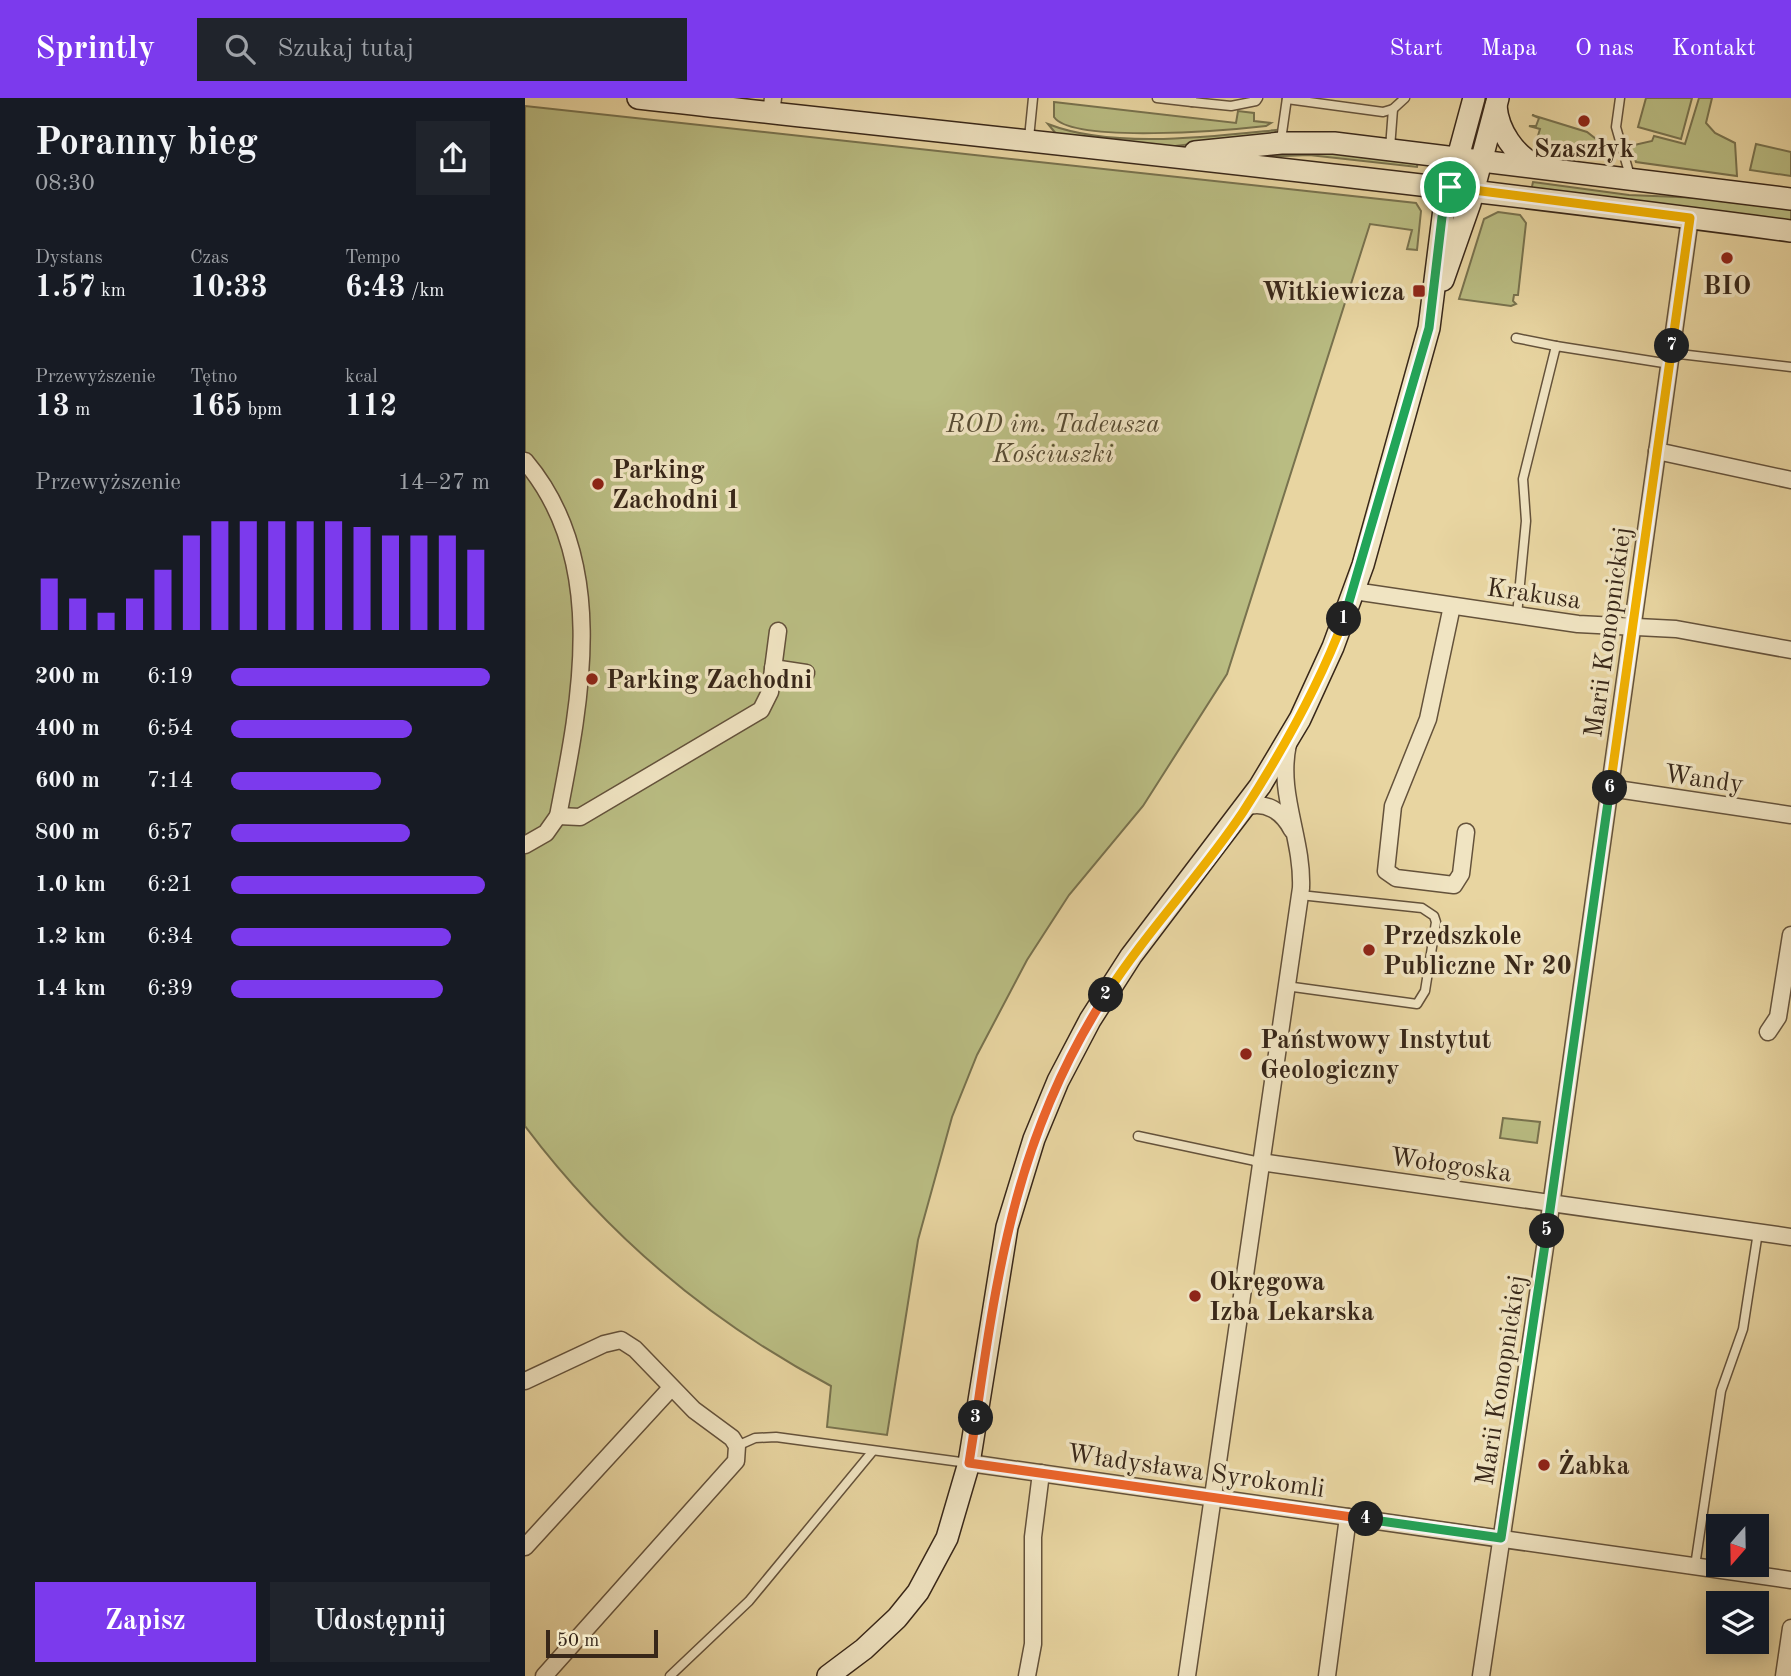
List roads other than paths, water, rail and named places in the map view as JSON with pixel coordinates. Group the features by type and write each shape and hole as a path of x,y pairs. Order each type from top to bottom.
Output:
{"street":[{"path":"638,98 772,105 1029,141 1450,187 1791,231"},
{"path":"1432,315 1442,217 1474,98"},
{"path":"1497,101 1501,127 1509,141 1527,160 1541,167"},
{"path":"828,1676 887,1629 918,1592 947,1538 969,1463 1003,1247 1019,1183 1039,1126 1068,1061 1116,979 1245,807 1289,738 1324,670 1354,591 1432,315 1474,190 1497,101"},
{"path":"1145,154 1317,141 1791,199"},
{"name":"Marii Konopnickiej","path":"1481,1676 1551,1203 1690,218"},
{"path":"1657,451 1791,480"},
{"path":"525,461 545,487 565,528 582,611 581,664 558,816 546,833 525,845"},
{"name":"Krakusa","path":"1354,591 1517,615 1632,628 1686,631 1791,650"},
{"path":"1452,606 1429,719 1393,806 1386,871 1396,878 1454,885 1461,874 1466,832"},
{"path":"558,816 580,817 755,715 768,699 778,631"},
{"path":"773,668 806,673"},
{"path":"1187,1676 1300,895 1300,859 1284,784 1289,738"},
{"name":"Wandy","path":"1610,788 1791,815"},
{"path":"1245,807 1259,805 1275,810 1288,822 1296,838"},
{"path":"1768,1032 1778,1017 1791,935"},
{"name":"Wołogoska","path":"1260,1162 1791,1237"},
{"path":"525,1381 604,1344 621,1340 635,1349 671,1388 737,1446 736,1461 544,1676"},
{"path":"525,1547 671,1388"},
{"name":"Władysława Syrokomli","path":"969,1463 1791,1580"},
{"path":"1027,1676 1033,1644 1032,1546 1041,1473"},
{"path":"1327,1676 1348,1517"},
{"path":"1784,1676 1790,1636"}],"lane":[{"path":"1029,141 1033,98"},
{"path":"1157,98 1231,102 1256,101 1258,98"},
{"path":"1281,143 1287,99 1383,111 1393,109 1405,98"},
{"path":"1620,98 1617,131 1631,179"},
{"path":"1390,149 1393,109"},
{"path":"1516,338 1671,359 1791,367"},
{"path":"1517,615 1525,521 1523,479 1556,345"},
{"path":"1286,986 1417,1004 1425,991 1436,922 1434,916 1423,908 1300,895"},
{"name":"Wołogoska","path":"1138,1136 1260,1162"},
{"path":"1695,1566 1721,1391 1743,1329 1758,1232"},
{"path":"737,1446 755,1438 776,1437 969,1463"},
{"path":"670,1676 749,1601 872,1452"}],"place":[{"name":"Szaszłyk","path":"1584,121"},
{"name":"BIO","path":"1727,258"},
{"name":"Witkiewicza","path":"1419,291"},
{"name":"Parking Zachodni 1","path":"598,484"},
{"name":"Parking Zachodni","path":"592,679"},
{"name":"Przedszkole Publiczne Nr 20","path":"1369,950"},
{"name":"Państwowy Instytut Geologiczny","path":"1246,1054"},
{"name":"Okręgowa Izba Lekarska","path":"1195,1296"},
{"name":"Żabka","path":"1544,1465"}],"park label":[{"name":"ROD im. Tadeusza Kościuszki","path":"1053,438"}]}
